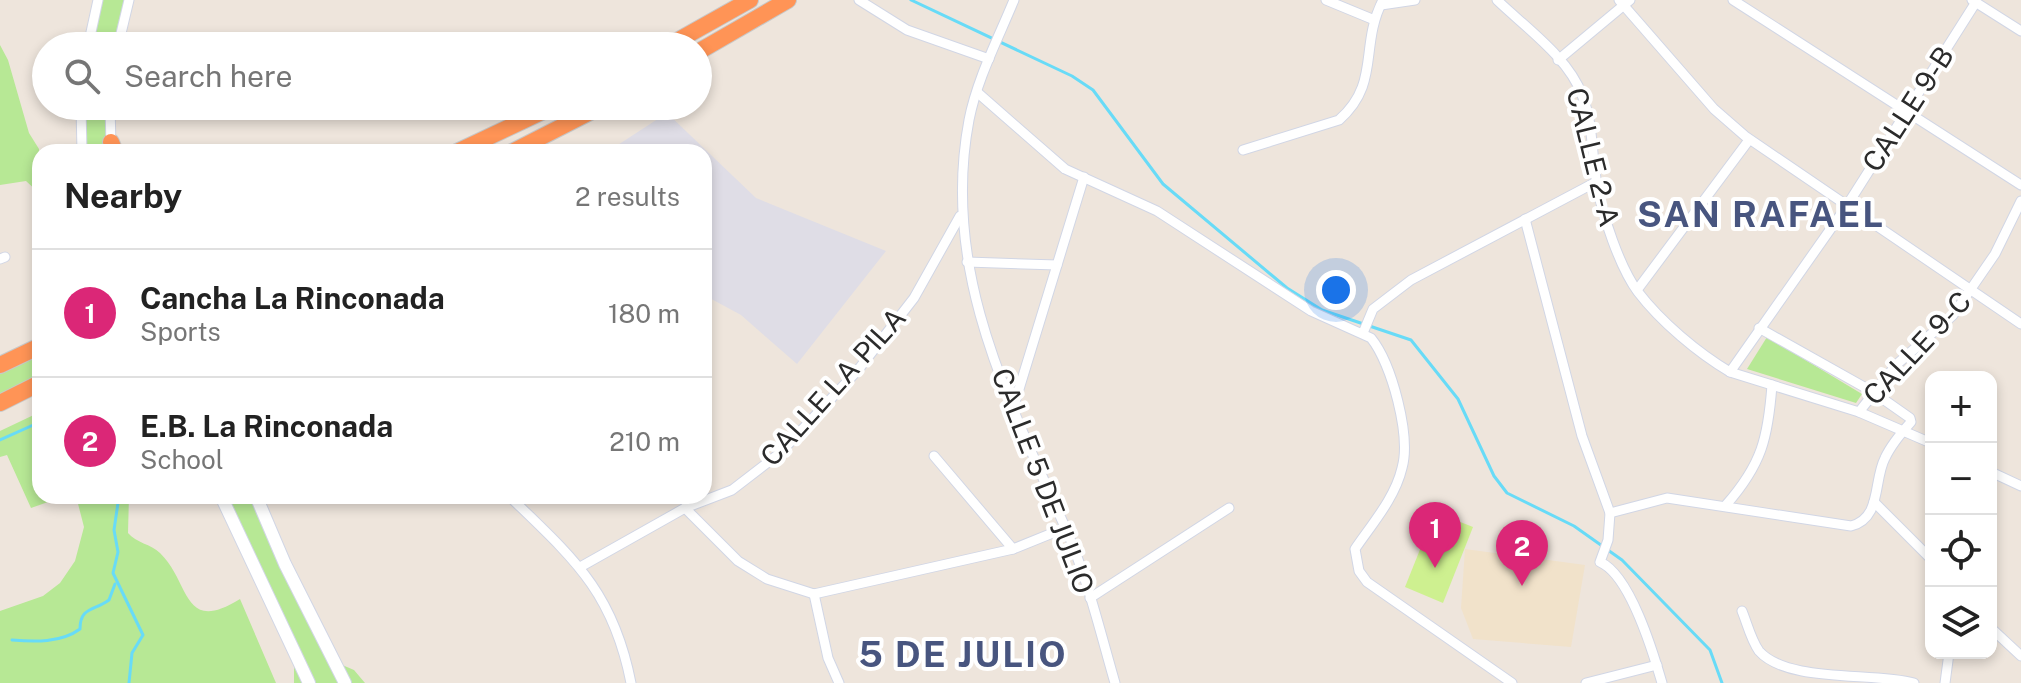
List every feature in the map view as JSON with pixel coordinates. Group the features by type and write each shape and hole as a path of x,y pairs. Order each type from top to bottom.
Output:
{"highway":[{"path":"693,32 750,0"},
{"path":"712,44 788,0"},
{"path":"474,144 524,120"},
{"path":"529,144 576,120"},
{"path":"547,144 549,135"},
{"path":"0,365 32,348"},
{"path":"0,403 32,387"}],"main road":[{"path":"225,504 309,683"},
{"path":"259,504 285,564 345,683"}],"street":[{"path":"91,32 98,0"},
{"path":"121,32 129,0"},
{"path":"859,0 907,30 991,55"},
{"name":"CALLE 5 DE JULIO","path":"1014,0 991,55 970,119 962,213 967,262 1012,412 1065,528 1115,683"},
{"path":"1326,0 1372,19"},
{"path":"1243,150 1339,120 1351,109 1365,82 1372,19 1382,2 1415,0"},
{"name":"CALLE 2-A","path":"1497,0 1558,60 1582,93 1595,139 1596,182 1606,220 1637,290 1712,361 1730,372 1859,412 1925,440"},
{"path":"1733,0 2021,185"},
{"path":"1974,1 2019,27"},
{"name":"CALLE 9-B","path":"1730,372 1846,207 1974,1"},
{"path":"1558,60 1624,2 1714,109 1749,140 1846,207 1973,288 2021,324"},
{"path":"978,93 1065,169 1157,211 1311,311 1363,330 1377,346 1394,389 1402,429 1403,467 1390,497 1355,549 1359,571 1367,582 1512,683"},
{"path":"81,120 82,144"},
{"path":"111,120 113,144"},
{"path":"1637,290 1749,140"},
{"path":"1012,412 1084,177"},
{"path":"1363,330 1373,309 1411,280 1596,182"},
{"name":"CALLE 9-C","path":"1859,412 1896,365 1953,315 1995,254 2021,201"},
{"name":"CALLE LA PILA","path":"712,498 732,490 780,453 858,370 914,298 962,213"},
{"path":"1525,219 1582,436 1610,513 1608,540 1600,562 1609,567 1641,618 1662,683"},
{"path":"967,262 1057,265"},
{"path":"1610,513 1667,498 1851,526 1862,523 1869,516 1885,458 1911,422 1907,414 1759,328"},
{"path":"1726,505 1751,476 1764,448 1772,385"},
{"path":"934,456 1013,549"},
{"path":"1997,475 2021,486"},
{"path":"1874,502 1925,553"},
{"path":"517,504 582,566 598,591 625,655 631,683"},
{"name":"CALLE LA PILA","path":"582,566 695,504"},
{"path":"685,508 738,561 767,579 814,594 1013,549 1065,528"},
{"path":"1090,598 1229,508"},
{"path":"814,594 828,658 839,683"},
{"path":"1742,611 1759,651 1783,669 1813,676 1896,678 1914,683"},
{"path":"1997,634 2021,656"},
{"path":"1945,683 1948,659"},
{"path":"1586,683 1657,665"}],"shaded area":[{"path":"656,120 674,120 699,144 619,144"},
{"path":"712,156 756,198 886,251 797,364 741,315 712,299"},
{"path":"1465,549 1585,565 1571,647 1473,639 1461,608"}],"green space":[{"path":"98,0 128,0 120,32 91,32"},
{"path":"0,45 8,60 29,133 36,144 32,144 32,187 26,181 0,185"},
{"path":"81,120 112,120 114,144 82,144"},
{"path":"1767,337 1862,394 1856,403 1747,369"},
{"path":"32,348 32,387 0,403 0,365"},
{"path":"32,416 32,504 42,504 31,508 7,455 0,457 0,431"},
{"path":"78,504 129,504 128,533 160,553 197,608 207,611 221,609 240,599 276,683 0,683 0,611 43,596 60,583 75,561 84,527"},
{"path":"225,504 260,504 333,661 354,670 365,683 294,683 294,655"},
{"path":"1435,512 1473,527 1443,603 1405,587"}],"waterway":[{"path":"911,0 1072,76 1093,90 1163,184 1287,288 1322,310 1411,340 1458,399 1494,476 1507,493 1574,526 1622,560 1710,650 1722,683"},
{"path":"0,440 32,426"},
{"path":"118,504 114,530 118,552 113,573 143,635 132,653 129,683"},
{"path":"12,640 47,640 73,634 80,629 85,613 109,600 115,584"}],"place":[{"name":"Cancha La Rinconada","path":"1435,568"},
{"name":"E.B. La Rinconada","path":"1522,586"}],"district":[{"name":"SAN RAFAEL","path":"1761,214"},
{"name":"5 DE JULIO","path":"963,654"}]}
